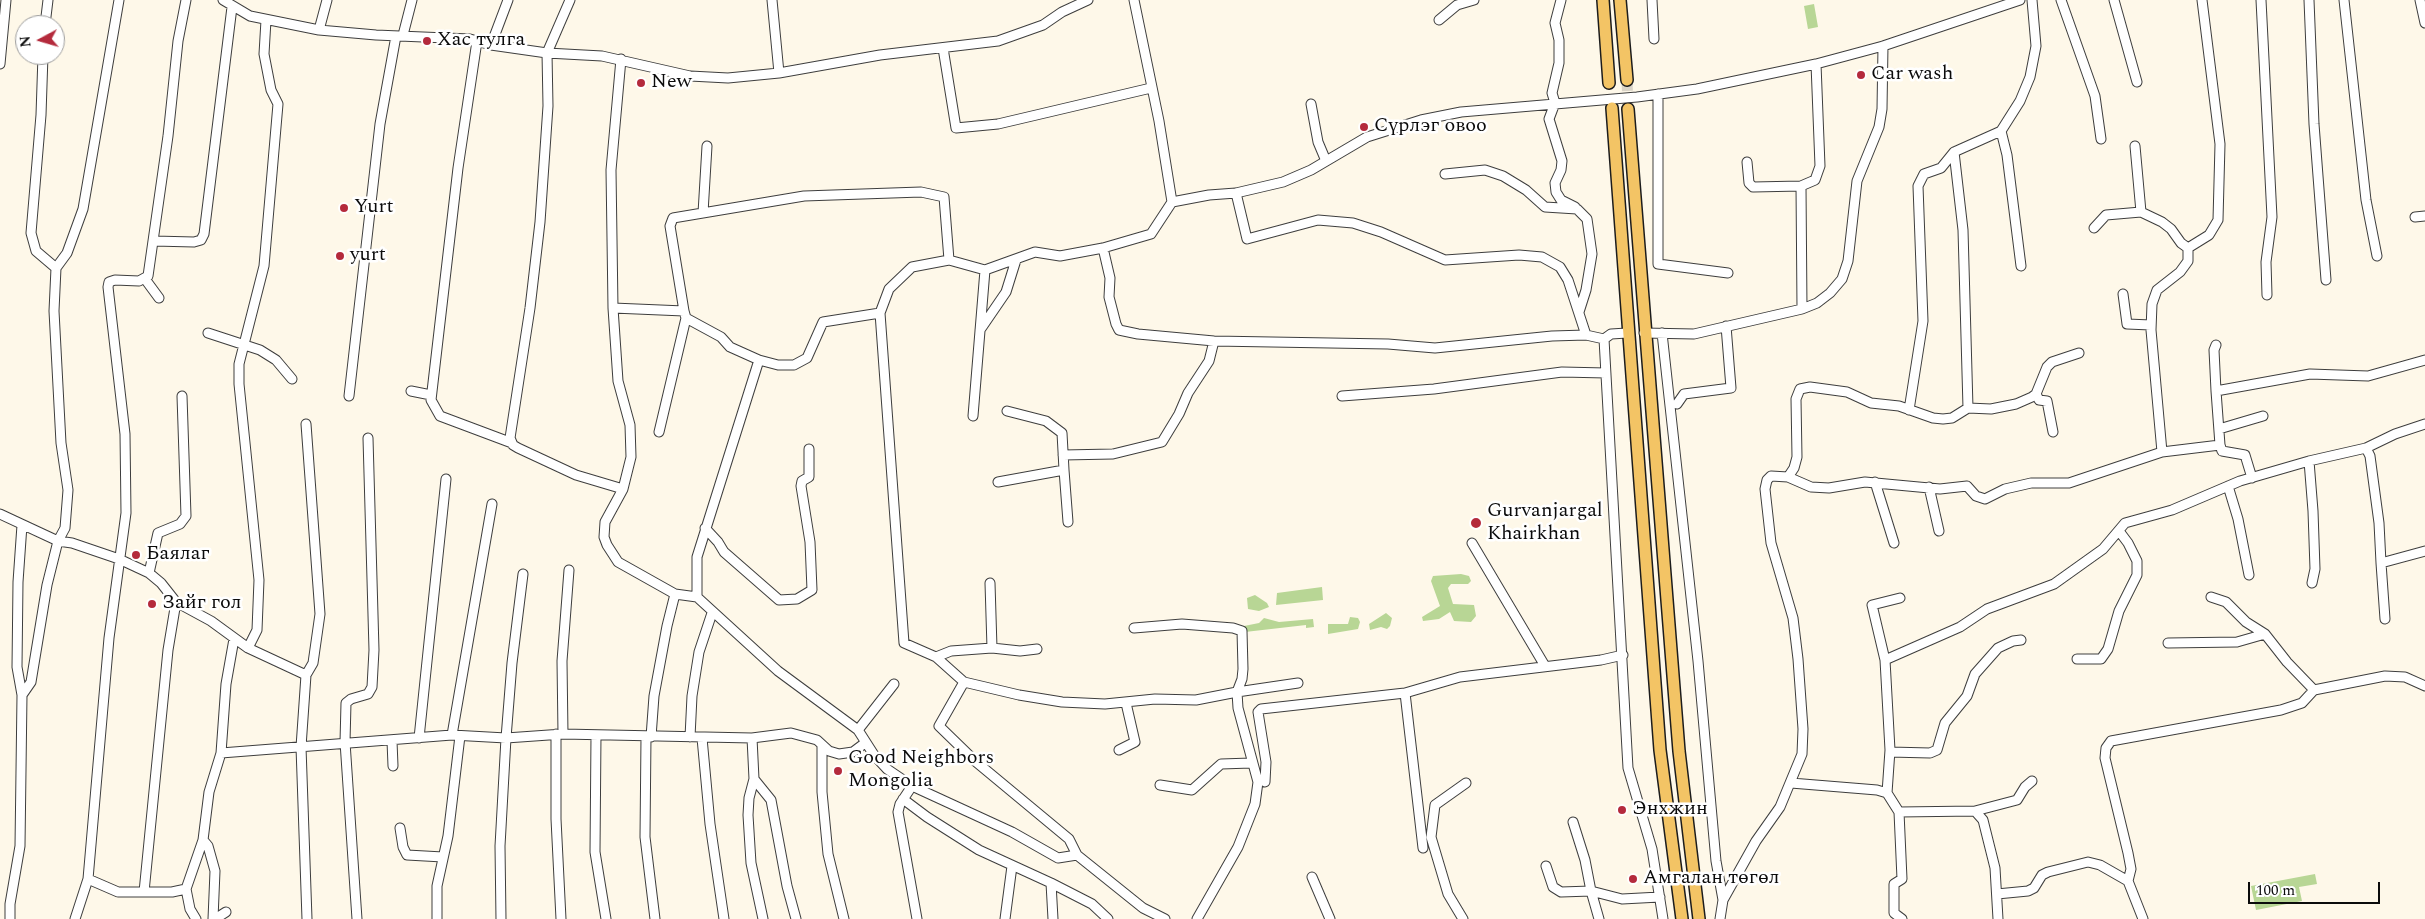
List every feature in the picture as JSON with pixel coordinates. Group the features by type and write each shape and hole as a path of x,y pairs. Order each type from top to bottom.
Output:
{"main road":[{"path":"1603,0 1610,83"},
{"path":"1620,0 1627,80"},
{"path":"1612,108 1627,333 1660,750 1682,919"},
{"path":"1628,109 1678,751 1700,919"}],"street":[{"path":"0,64 6,0"},
{"path":"46,15 48,0"},
{"path":"22,695 31,682 47,584 58,541 65,528 68,490 60,424 54,311 56,268 67,253 82,209 119,0"},
{"path":"75,919 88,879 104,690 126,513 125,434 108,287 110,282 115,280 139,281 148,276 154,241 178,41 186,0"},
{"path":"223,0 250,16 319,30 477,41 491,45 547,53 602,56 690,76 735,78 780,73 880,56 998,41 1021,34 1088,0"},
{"path":"319,30 327,0"},
{"path":"349,396 380,124 399,36 412,0"},
{"path":"491,45 508,0"},
{"path":"512,443 510,438 529,317 540,222 548,106 547,53 570,0"},
{"path":"772,0 780,73"},
{"path":"1134,0 1159,121 1172,202 1152,234 1103,248 1060,256 1035,252 985,270 949,260 912,267 890,289 880,313 904,643 936,657 964,682 1019,695 1062,702 1126,703 1162,699 1196,700 1298,683"},
{"path":"1439,20 1457,5 1474,0"},
{"path":"1561,0 1554,22 1559,40 1559,63 1552,93 1555,103 1549,120 1562,161 1561,170 1555,183 1556,192 1560,200 1577,209 1587,219 1592,254 1586,290 1579,312"},
{"path":"1652,0 1654,39"},
{"path":"1172,202 1209,195 1236,194 1293,178 1367,137 1421,120 1461,112 1697,89 1816,64 1883,46 2020,0"},
{"path":"1909,410 1923,321 1918,186 1924,174 1941,168 1954,152 2001,131 2020,101 2030,77 2036,30 2032,0"},
{"path":"2061,0 2095,96 2102,139"},
{"path":"2114,0 2137,82"},
{"path":"2188,248 2209,235 2218,220 2220,144 2202,0"},
{"path":"2261,0 2272,217 2266,262 2267,295"},
{"path":"2309,0 2314,124 2326,280"},
{"path":"2344,0 2366,200 2377,256"},
{"path":"2420,0 2425,23"},
{"path":"154,241 194,242 201,240 204,234 232,7"},
{"path":"248,648 257,630 259,580 239,384 239,364 264,266 278,104 272,90 264,54 266,20"},
{"path":"477,41 458,168 431,400 440,416 512,443 576,475 623,489"},
{"path":"1644,333 1694,334 1802,309 1817,303 1830,293 1842,279 1848,262 1857,181 1879,127 1882,109 1883,46"},
{"path":"942,48 956,128 998,124 1151,88"},
{"path":"621,60 611,170 613,308 618,381 630,425 631,457 623,489 605,522 604,537 610,552 618,562 676,594 697,598 778,671 858,730 887,769 912,786 940,797 1012,832 1058,858 1077,855"},
{"path":"1747,162 1749,183 1752,187 1801,186 1815,180 1820,166 1816,64"},
{"path":"42,65 31,233 36,251 56,268"},
{"path":"1658,94 1658,264 1728,273"},
{"path":"1311,104 1318,142 1326,161"},
{"path":"2001,131 2021,266"},
{"path":"703,212 707,146"},
{"path":"2135,146 2141,212"},
{"path":"1954,152 1963,230 1968,408"},
{"path":"1445,174 1485,170 1503,176 1526,190 1545,206 1577,209"},
{"path":"1801,186 1802,309"},
{"path":"660,432 685,315 670,223 673,218 804,196 921,192 944,197 949,260"},
{"path":"1236,194 1247,239 1318,220 1353,223 1389,235 1445,260 1519,255 1542,257 1560,267 1568,280 1586,335"},
{"path":"2094,228 2106,216 2141,212 2162,222 2188,248"},
{"path":"1103,248 1110,278 1109,297 1119,330 1214,341 1388,344 1435,348 1517,338 1586,335 1604,339 1611,334 1627,333"},
{"path":"2162,452 2151,325 2152,304 2157,290 2180,272 2188,261 2188,248"},
{"path":"980,330 1006,292 1016,260"},
{"path":"973,416 985,270"},
{"path":"145,279 159,298"},
{"path":"2123,294 2127,324 2151,325"},
{"path":"613,308 685,315 721,337 730,347 759,360 778,365 794,365 807,358 823,322 880,313"},
{"path":"1677,404 1684,394 1731,388 1726,326"},
{"path":"208,333 260,350 276,360 292,379"},
{"path":"1662,333 1698,660 1716,861 1723,900 1720,919"},
{"path":"1604,339 1628,768 1652,849 1663,919"},
{"path":"1063,455 1113,454 1162,442 1179,414 1188,394 1209,361 1214,341"},
{"path":"2216,345 2214,350 2220,445 2222,451 2245,455 2252,478"},
{"path":"1788,477 1794,468 1797,458 1796,399 1800,389 1810,387 1847,392 1871,403 1899,406 1933,418 1952,418 1968,408 1992,409 2016,404 2036,394 2047,367 2052,362 2079,353"},
{"path":"697,598 697,557 759,360"},
{"path":"2216,391 2310,374 2368,376 2425,360"},
{"path":"1342,396 1434,389 1554,373 1606,373"},
{"path":"411,391 431,395"},
{"path":"2036,394 2039,400 2047,401 2054,432"},
{"path":"149,573 158,533 180,524 186,516 182,396"},
{"path":"1007,411 1046,421 1062,433 1068,522"},
{"path":"2219,429 2264,416"},
{"path":"306,424 320,614 313,663 306,674 301,747 307,919"},
{"path":"1885,660 1960,627 1987,609 2054,584 2092,558 2125,523 2172,510 2252,478 2309,461 2366,448 2395,434 2425,424"},
{"path":"357,919 345,742 346,703 351,699 368,694 372,687 374,650 368,438"},
{"path":"1723,900 1756,841 1780,807 1802,754 1803,729 1793,618 1771,543 1765,489 1767,480 1771,476 1788,477 1811,487 1820,488 1875,482 1940,489 1967,486 1976,496 1985,499 2005,489 2031,483 2069,483 2162,452 2220,445"},
{"path":"2366,448 2370,456 2379,523 2380,563 2385,618"},
{"path":"705,528 718,542 724,552 779,600 797,599 812,590 810,542 801,486 802,481 809,476 809,449"},
{"path":"2309,461 2314,511 2314,569 2312,583"},
{"path":"998,482 1064,470"},
{"path":"419,738 446,479"},
{"path":"1875,482 1894,543"},
{"path":"2228,486 2238,519 2249,575"},
{"path":"1929,487 1939,531"},
{"path":"437,919 437,886 448,836 456,736 492,504"},
{"path":"0,514 58,541 72,543 120,559 149,573 162,583 176,602 211,621 248,648 306,674"},
{"path":"21,919 11,918 10,904 20,846 22,695 17,667 18,582 22,525"},
{"path":"2077,659 2101,659 2108,649 2119,611 2137,575 2137,561 2128,543 2119,531"},
{"path":"1472,544 1545,666"},
{"path":"2380,563 2425,552"},
{"path":"561,919 556,819 562,661 569,570"},
{"path":"502,919 500,846 506,738 512,663 523,574"},
{"path":"990,583 992,648"},
{"path":"655,919 645,837 649,737 666,626 676,594"},
{"path":"2211,596 2226,602 2246,622 2265,634 2287,662 2314,690"},
{"path":"1900,598 1872,604 1885,660 1890,752 1887,793 1899,812 1902,879 1894,884 1894,913 1902,919"},
{"path":"144,892 168,650 176,602"},
{"path":"690,737 692,696 699,652 712,613"},
{"path":"1134,628 1182,624 1234,628 1242,631 1243,669 1242,679 1237,692 1238,708 1251,763 1258,782 1255,804 1250,821 1222,879 1197,919"},
{"path":"2168,644 2237,642 2265,634"},
{"path":"196,919 190,909 186,889 203,840 209,792 220,753 226,684 234,639"},
{"path":"1890,752 1930,752 1937,750 1945,723 1967,696 1975,674 1998,648 2013,641 2021,640"},
{"path":"936,657 951,651 992,648 1020,651 1037,649"},
{"path":"1265,782 1266,762 1258,712 1261,709 1405,693 1460,677 1601,660 1623,654"},
{"path":"2143,919 2128,882 2131,869 2105,758 2106,748 2111,741 2281,710 2302,703 2314,690 2385,676 2405,677 2425,686"},
{"path":"964,682 939,726 975,762 1070,839 1077,855 1142,908 1165,919"},
{"path":"858,730 894,684"},
{"path":"1405,693 1423,848"},
{"path":"1119,750 1135,742 1126,703"},
{"path":"220,753 345,742 392,741 456,736 506,738 559,734 752,738 791,733 817,740 829,751 846,754 866,743"},
{"path":"596,735 595,852 606,919"},
{"path":"702,738 710,824 724,919"},
{"path":"752,738 754,779 749,798 749,834 751,863 763,919"},
{"path":"392,741 393,766"},
{"path":"822,745 822,792 828,854 844,919"},
{"path":"1160,785 1192,790 1221,764 1251,763"},
{"path":"754,779 771,800 787,886 796,919"},
{"path":"1899,812 1975,811 2017,800 2024,787 2032,781"},
{"path":"1463,919 1448,894 1431,837 1435,804 1466,783"},
{"path":"1791,783 1887,793"},
{"path":"912,786 903,799 898,812 917,919"},
{"path":"903,799 927,817 980,850 1092,904 1108,919"},
{"path":"1975,811 1983,820 1995,868 1998,919"},
{"path":"1573,822 1585,860 1599,919"},
{"path":"400,828 403,847 407,855 443,857"},
{"path":"203,840 208,846 215,871 214,919"},
{"path":"1998,894 2028,891 2034,888 2042,875 2048,872 2088,862 2100,865 2128,882"},
{"path":"1005,919 1012,866"},
{"path":"1546,866 1553,887 1557,890 1591,891 1622,899 1660,897"},
{"path":"1312,877 1330,919"},
{"path":"88,879 118,892 186,889"},
{"path":"1051,883 1053,919"},
{"path":"214,919 226,912"}],"green space":[{"path":"1814,4 1818,27 1808,29 1804,6"},
{"path":"1461,574 1469,576 1471,581 1468,584 1451,584 1448,588 1453,604 1474,605 1476,616 1471,622 1454,621 1450,612 1439,619 1423,621 1422,617 1440,606 1431,581 1433,576"},
{"path":"1322,587 1323,600 1276,605 1277,593"},
{"path":"1255,595 1267,603 1269,607 1259,611 1248,609 1247,598"},
{"path":"1386,613 1392,618 1390,626 1387,629 1381,627 1370,630 1369,624"},
{"path":"1350,617 1358,618 1360,622 1358,629 1328,634 1328,624 1348,624"},
{"path":"1264,618 1279,622 1313,619 1314,627 1306,628 1306,625 1245,632 1244,626 1259,623"},
{"path":"2315,874 2317,884 2299,887 2302,901 2256,910 2251,886"}],"tunnel":[{"path":"1627,80 1628,107"}],"place":[{"name":"Хас тулга","path":"427,41"},
{"name":"Car wash","path":"1861,75"},
{"name":"New","path":"641,83"},
{"name":"Сүрлэг овоо","path":"1364,127"},
{"name":"Yurt","path":"344,208"},
{"name":"yurt","path":"340,256"},
{"name":"Gurvanjargal Khairkhan","path":"1476,523"},
{"name":"Баялаг","path":"136,555"},
{"name":"Зайг гол","path":"152,604"},
{"name":"Good Neighbors Mongolia","path":"838,771"},
{"name":"Энхжин","path":"1622,810"},
{"name":"Амгалан төгөл","path":"1633,879"}]}
